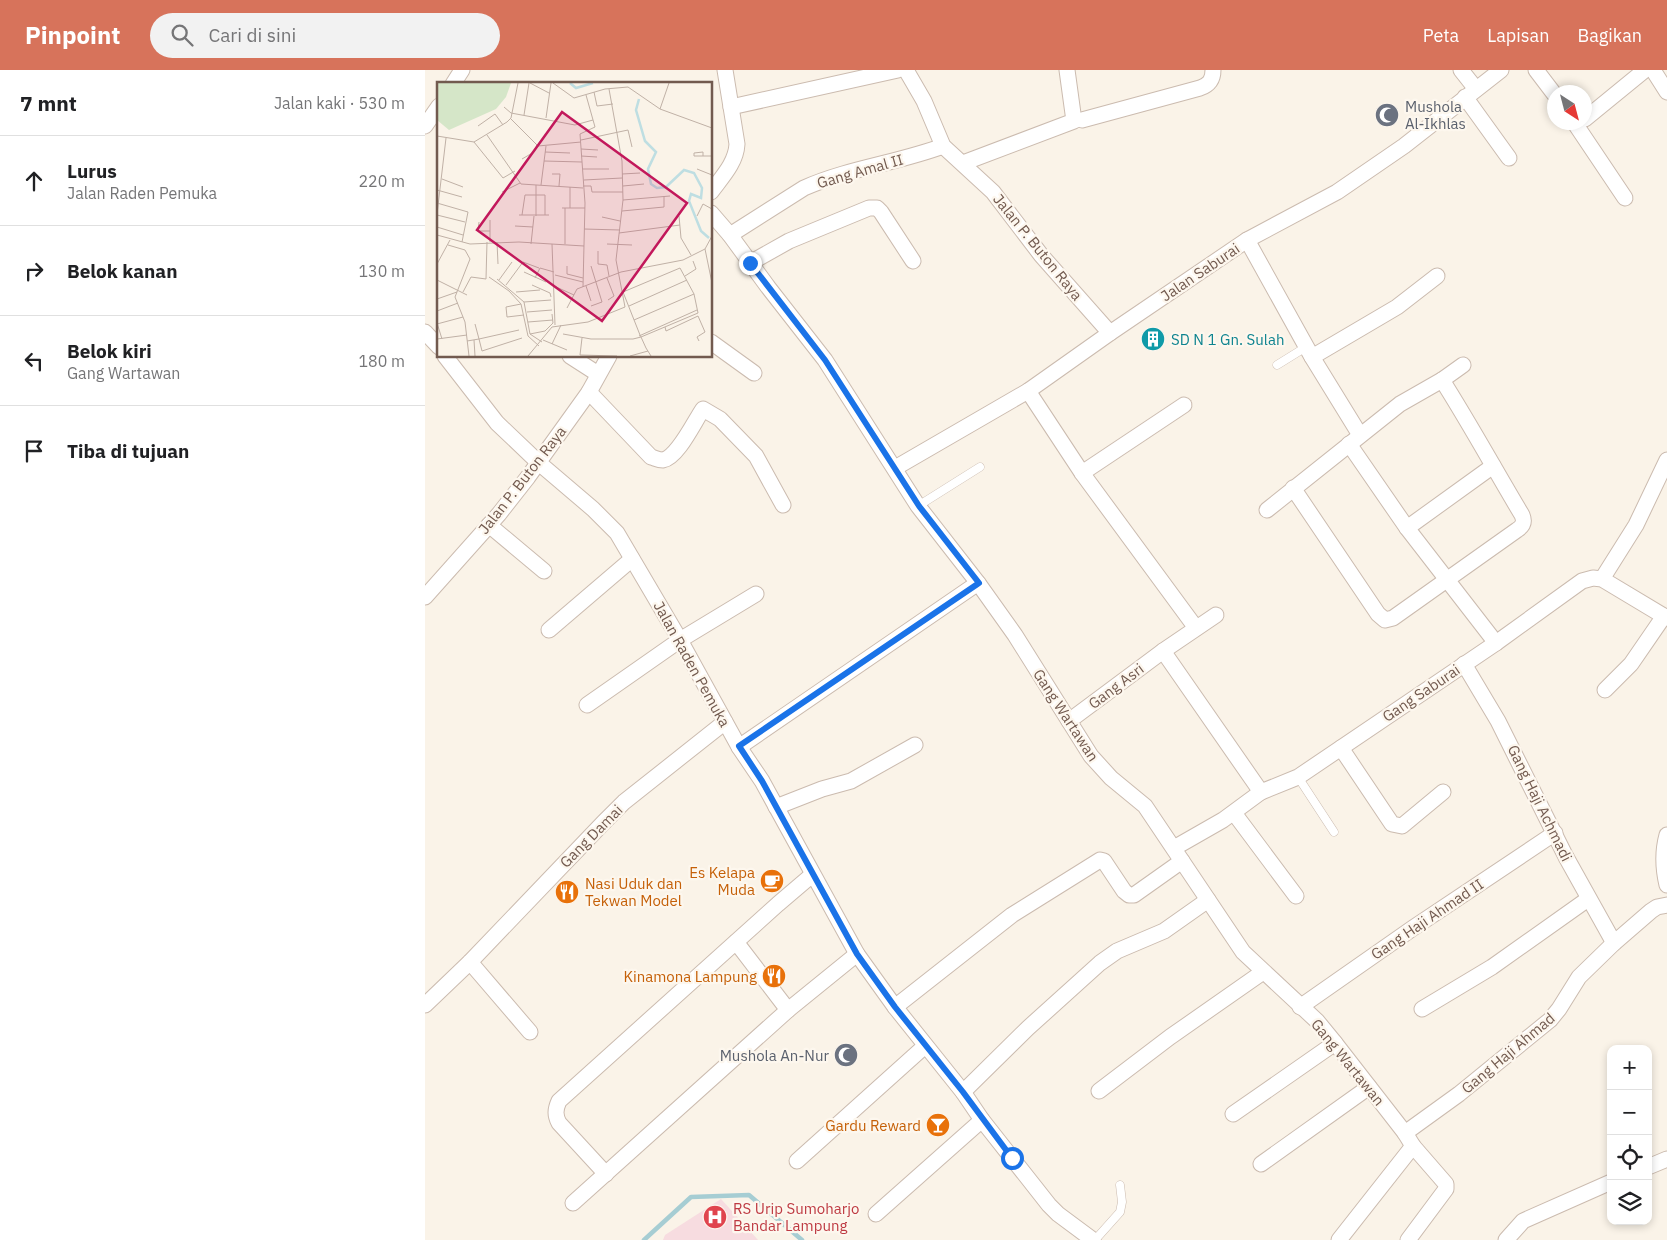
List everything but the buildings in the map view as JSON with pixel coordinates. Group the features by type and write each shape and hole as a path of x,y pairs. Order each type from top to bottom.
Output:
{"street":[{"path":"454,82 462,70"},
{"path":"713,189 735,158 737,151 725,70"},
{"path":"731,107 898,70"},
{"path":"906,70 925,101 943,146"},
{"path":"963,163 1073,121 1067,70"},
{"path":"1082,120 1200,88 1213,78 1213,70"},
{"path":"1461,70 1470,93 1509,158"},
{"name":"Jalan Saburai","path":"895,468 1027,391 1247,240 1337,192 1404,146 1501,70"},
{"path":"1536,70 1547,85"},
{"path":"1592,112 1645,70"},
{"path":"1653,70 1667,92"},
{"path":"425,126 437,109"},
{"path":"1584,130 1625,198"},
{"name":"Jalan P. Buton Raya","path":"943,146 993,192 1041,255 1110,333"},
{"name":"Gang Amal II","path":"730,235 812,184 943,146"},
{"path":"750,263 789,241 869,208 877,208 881,212 913,261"},
{"name":"Gang Wartawan","path":"713,215 825,360 919,506 979,583 1015,635 1091,756 1111,778 1145,806 1243,952 1317,1022 1405,1133 1413,1146 1446,1184 1446,1189 1408,1240"},
{"path":"1247,240 1355,440 1407,528 1496,643"},
{"path":"1309,352 1397,307 1437,276"},
{"path":"425,332 437,345"},
{"path":"713,343 753,373"},
{"name":"Jalan Raden Pemuka","path":"447,358 497,423 539,463 593,509 624,543 725,722 762,781 857,954 895,1007 1049,1205 1058,1214 1094,1240"},
{"path":"573,358 598,374"},
{"name":"Jalan P. Buton Raya","path":"425,597 489,525 539,463 589,392 608,358"},
{"path":"1267,510 1400,404 1442,380 1463,365"},
{"path":"1293,488 1382,619 1390,620 1517,530 1523,525 1522,515 1468,420 1442,380"},
{"path":"1027,391 1082,473 1196,628"},
{"path":"589,392 651,456 658,460 668,457 676,451 703,409 720,419 756,456 783,505"},
{"path":"1082,473 1184,405"},
{"path":"1605,690 1631,664 1666,617 1602,579 1636,525 1667,460"},
{"path":"1407,528 1493,466"},
{"path":"489,525 544,571"},
{"path":"549,630 632,559"},
{"name":"Gang Saburai","path":"895,1007 1012,915 1100,860 1104,861 1124,891 1129,895 1134,895 1178,854 1261,792 1298,777 1496,643 1582,580 1602,579"},
{"path":"739,746 979,583"},
{"path":"587,705 680,640 756,594"},
{"name":"Gang Asri","path":"1069,720 1215,615"},
{"path":"1163,651 1261,792"},
{"name":"Gang Haji Achmadi","path":"1464,664 1499,721 1588,899 1614,943"},
{"name":"Gang Damai","path":"425,1005 624,802 725,722"},
{"path":"776,807 822,789 851,781 915,745"},
{"path":"1341,748 1392,824 1402,826 1443,792"},
{"path":"1234,813 1296,896"},
{"name":"Gang Haji Ahmad II","path":"1300,1007 1413,928 1555,833"},
{"path":"1667,835 1663,850 1663,864 1667,886"},
{"path":"606,1174 559,1123 555,1111 559,1101 813,875"},
{"path":"1422,1009 1492,967 1588,899"},
{"path":"963,1092 1028,1028 1100,963 1124,947 1164,931 1208,900"},
{"name":"Gang Haji Ahmad","path":"1405,1133 1459,1094 1550,1020 1579,977 1614,943 1657,907 1667,905"},
{"path":"736,942 788,1010"},
{"path":"573,1203 788,1010 857,954"},
{"path":"469,962 530,1032"},
{"path":"1099,1091 1170,1037 1263,972"},
{"path":"1233,1114 1335,1043"},
{"path":"797,1161 925,1046"},
{"path":"1261,1164 1369,1087"},
{"path":"876,1214 983,1120"},
{"path":"1339,1240 1413,1146"},
{"path":"1652,1165 1667,1159"},
{"path":"1506,1240 1523,1221 1607,1184"}],"lane":[{"path":"1277,365 1309,352"},
{"path":"919,506 980,467"},
{"path":"1298,777 1334,832"},
{"path":"1094,1240 1120,1212 1122,1202 1120,1185"}],"shaded area":[{"name":"RS Urip Sumoharjo Bandar Lampung","path":"721,1199 758,1240 663,1240 665,1235"}],"waterway":[{"path":"644,1240 691,1197 749,1195 802,1240"}],"place":[{"name":"Mushola Al-Ikhlas","path":"1387,115"},
{"name":"SD N 1 Gn. Sulah","path":"1153,339"},
{"name":"Es Kelapa Muda","path":"772,881"},
{"name":"Nasi Uduk dan Tekwan Model","path":"567,892"},
{"name":"Kinamona Lampung","path":"774,976"},
{"name":"Mushola An-Nur","path":"846,1055"},
{"name":"Gardu Reward","path":"938,1125"},
{"name":"RS Urip Sumoharjo Bandar Lampung","path":"715,1217"}],"route":[{"path":"750,263 825,360 919,506 979,583 739,746 762,781 857,954 895,1007 963,1092 1012,1158"}]}
